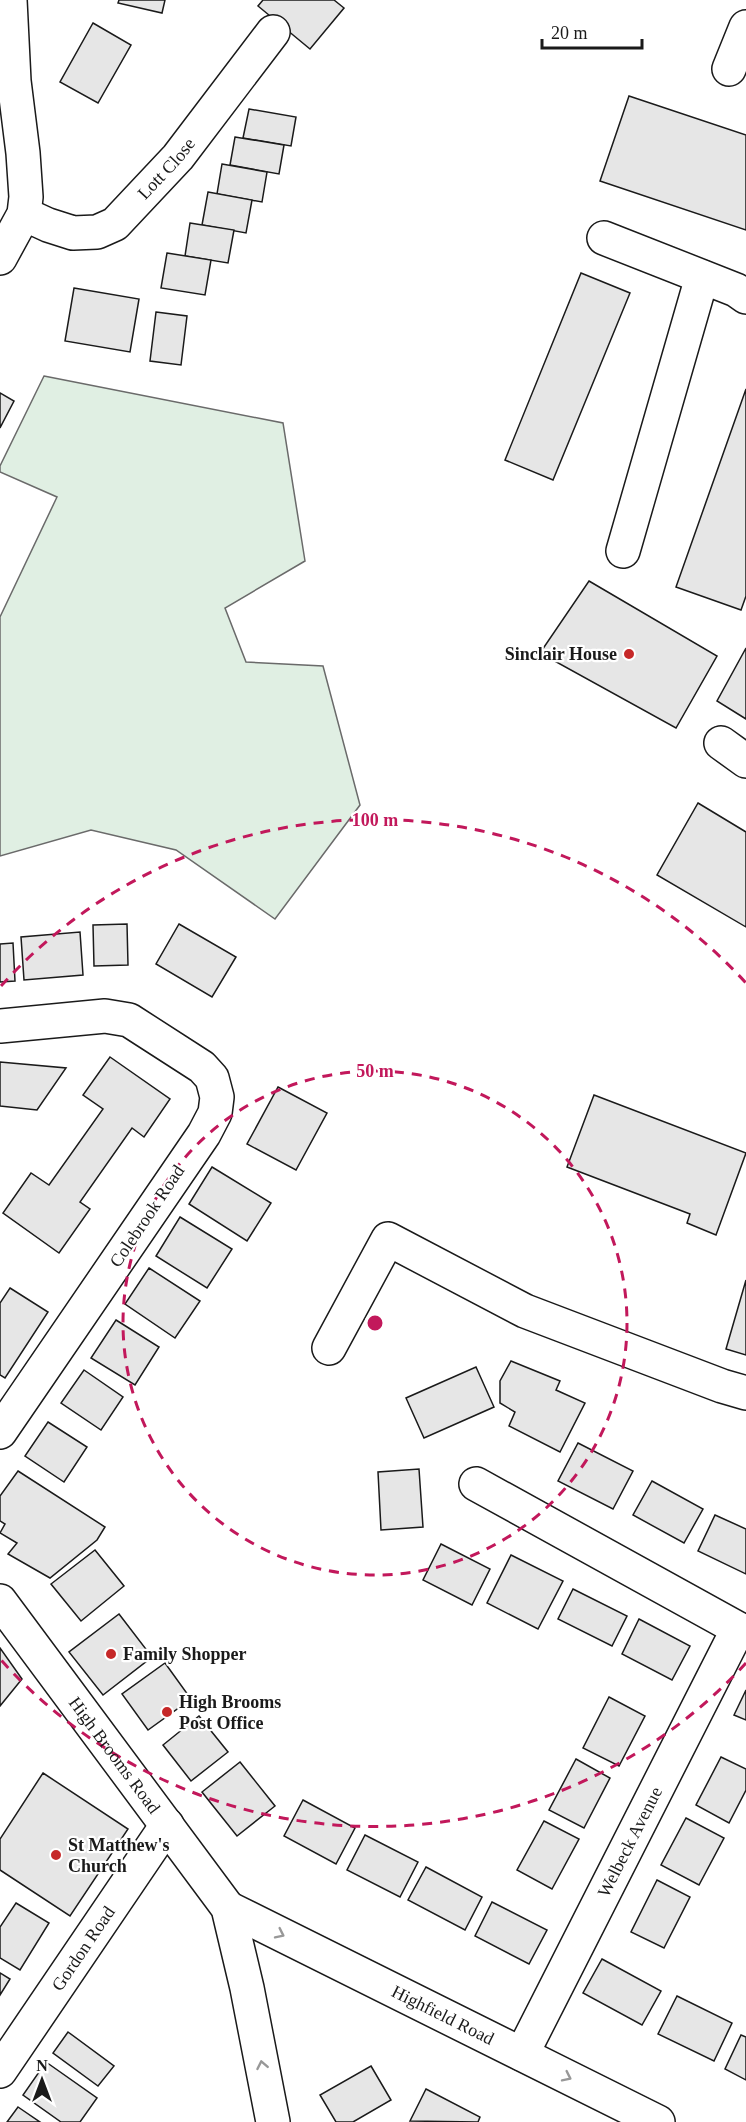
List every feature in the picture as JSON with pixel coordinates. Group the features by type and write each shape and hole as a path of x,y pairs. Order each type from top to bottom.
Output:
{"street":[{"path":"0,258 24,214 26,197 14,81 10,0"},
{"path":"729,69 746,27"},
{"name":"Lott Close","path":"24,214 73,233 97,232 115,224 178,157 273,32"},
{"path":"604,238 736,290 746,297"},
{"path":"623,551 702,277"},
{"name":"Colebrook Road","path":"0,1026 105,1016 129,1020 201,1067 212,1078 217,1097 214,1113 204,1134 0,1432"},
{"path":"329,1348 388,1239 525,1311 746,1393"},
{"name":"Welbeck Avenue","path":"476,1484 742,1631 522,2055"},
{"name":"High Brooms Road","path":"0,1601 228,1908 247,1988 273,2122"},
{"name":"Gordon Road","path":"0,2071 167,1826"},
{"name":"Highfield Road","path":"228,1908 658,2122"}],"green space":[{"path":"44,376 283,423 305,561 225,608 246,662 323,666 360,805 275,919 176,850 91,830 0,856 0,617 57,497 0,472 0,466"}],"building":[{"path":"119,0 165,0 162,13 118,3"},
{"path":"263,0 334,0 344,8 310,49 258,6"},
{"path":"93,23 131,45 98,103 60,82"},
{"path":"629,96 746,135 746,230 600,181"},
{"path":"249,109 296,117 291,146 243,138"},
{"path":"235,137 284,145 279,174 230,165"},
{"path":"222,164 267,172 262,202 217,194"},
{"path":"208,192 252,200 246,233 202,225"},
{"path":"190,223 234,230 228,263 185,256"},
{"path":"167,253 211,260 205,295 161,288"},
{"path":"581,273 630,293 553,480 505,460"},
{"path":"74,288 139,299 130,352 65,341"},
{"path":"156,312 187,316 181,365 150,361"},
{"path":"746,389 746,596 741,610 676,587"},
{"path":"0,393 14,401 0,428"},
{"name":"Sinclair House","path":"589,581 717,656 676,728 540,653"},
{"path":"746,648 746,719 717,701"},
{"path":"698,803 746,832 746,927 657,875"},
{"path":"127,924 128,965 94,966 93,925"},
{"path":"179,924 236,957 212,997 156,964"},
{"path":"80,932 83,975 24,980 21,937"},
{"path":"13,943 15,981 0,982 0,944"},
{"path":"110,1057 170,1099 144,1137 132,1128 80,1202 90,1209 59,1253 3,1213 31,1173 49,1185 103,1109 83,1095"},
{"path":"0,1062 66,1068 37,1110 0,1106"},
{"path":"278,1087 327,1113 296,1170 247,1144"},
{"path":"594,1095 746,1153 716,1235 687,1223 690,1214 567,1167"},
{"path":"212,1167 271,1203 247,1241 189,1204"},
{"path":"180,1217 232,1249 207,1288 156,1256"},
{"path":"149,1268 200,1301 175,1338 125,1304"},
{"path":"746,1280 746,1355 726,1349"},
{"path":"10,1288 48,1312 5,1378 0,1375 0,1303"},
{"path":"116,1320 159,1347 135,1385 91,1358"},
{"path":"511,1361 560,1381 556,1390 585,1403 560,1452 509,1426 515,1412 500,1403 500,1381"},
{"path":"476,1367 494,1407 424,1438 406,1398"},
{"path":"84,1370 123,1397 101,1430 61,1403"},
{"path":"48,1422 87,1447 64,1482 25,1456"},
{"path":"578,1443 633,1471 613,1509 558,1481"},
{"path":"419,1469 423,1527 381,1530 378,1472"},
{"path":"18,1471 105,1527 97,1540 50,1578 8,1554 17,1543 0,1533 5,1524 0,1521 0,1496"},
{"path":"652,1481 703,1509 684,1543 633,1515"},
{"path":"715,1515 746,1529 746,1574 698,1551"},
{"path":"441,1544 490,1569 472,1605 423,1580"},
{"path":"95,1550 124,1586 81,1621 51,1584"},
{"path":"511,1555 563,1581 538,1629 487,1603"},
{"path":"573,1589 627,1616 612,1646 558,1619"},
{"name":"Family Shopper","path":"119,1614 152,1657 103,1695 69,1652"},
{"path":"639,1619 690,1646 672,1680 622,1654"},
{"path":"0,1648 22,1679 0,1706"},
{"path":"165,1663 191,1699 148,1730 122,1694"},
{"path":"746,1690 746,1720 734,1715"},
{"path":"609,1697 645,1716 619,1766 583,1748"},
{"path":"199,1716 228,1752 191,1781 163,1745"},
{"path":"721,1757 746,1769 746,1790 729,1823 696,1805"},
{"path":"576,1759 610,1778 584,1828 549,1810"},
{"path":"240,1762 275,1806 237,1836 202,1792"},
{"name":"St Matthew's Church","path":"43,1773 128,1829 70,1916 0,1870 0,1839"},
{"path":"303,1800 355,1828 336,1864 284,1836"},
{"path":"686,1818 724,1838 699,1885 661,1865"},
{"path":"544,1821 579,1839 552,1889 517,1870"},
{"path":"365,1835 418,1862 400,1897 347,1870"},
{"path":"426,1867 482,1897 465,1930 408,1900"},
{"path":"657,1880 690,1897 664,1948 631,1932"},
{"path":"492,1902 547,1930 529,1964 475,1936"},
{"path":"16,1903 49,1923 20,1970 0,1958 0,1927"},
{"path":"602,1959 661,1991 642,2025 583,1993"},
{"path":"0,1973 10,1979 0,1995"},
{"path":"677,1996 732,2023 714,2061 658,2034"},
{"path":"68,2032 114,2066 98,2086 53,2053"},
{"path":"741,2035 746,2037 746,2080 725,2069"},
{"path":"46,2062 97,2098 80,2122 61,2122 23,2095"},
{"path":"371,2066 391,2100 353,2122 336,2122 320,2095"},
{"path":"426,2089 480,2117 478,2122 410,2121"},
{"path":"18,2107 40,2122 7,2122"}],"place":[{"name":"Sinclair House","path":"629,654"},
{"name":"Family Shopper","path":"111,1654"},
{"name":"High Brooms Post Office","path":"167,1712"},
{"name":"St Matthew's Church","path":"56,1855"}]}
